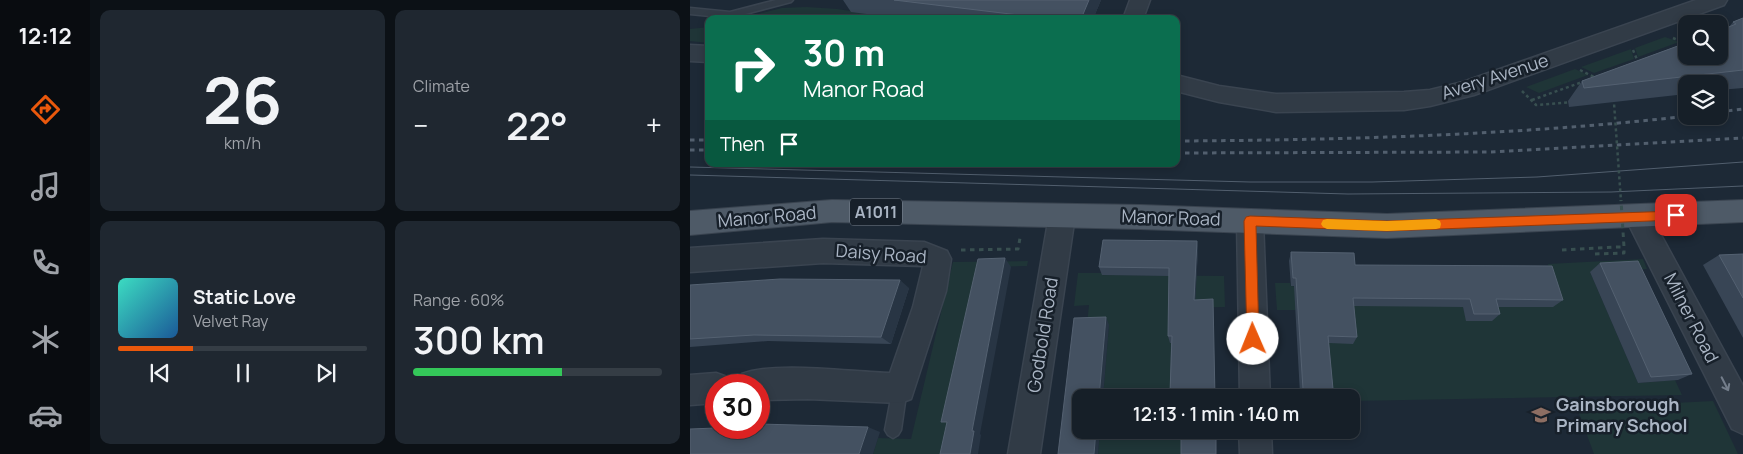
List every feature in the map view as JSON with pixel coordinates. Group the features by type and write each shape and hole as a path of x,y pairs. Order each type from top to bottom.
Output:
{"main road":[{"name":"Manor Road","path":"690,223 832,211 1387,226 1743,212"}],"street":[{"path":"1134,15 1140,0"},
{"name":"Avery Avenue","path":"1180,84 1219,94 1276,104 1368,102 1430,98 1466,89 1717,0"},
{"path":"690,53 705,54"},
{"name":"Godbold Road","path":"1024,454 1062,216"},
{"name":"Milner Road","path":"1638,217 1743,418"},
{"path":"1250,221 1254,389"},
{"name":"Daisy Road","path":"690,260 823,250 924,254 937,258 936,270 925,312 900,388"},
{"path":"770,384 900,388"},
{"path":"690,390 705,389"},
{"path":"1255,439 1256,454"}],"lane":[{"path":"690,11 701,0"},
{"path":"690,11 730,15 788,0"},
{"path":"893,430 900,388"}],"path":[{"path":"1672,38 1678,41"},
{"path":"1632,47 1638,62 1636,63 1637,68"},
{"path":"1638,62 1646,59"},
{"path":"1575,67 1596,77"},
{"path":"1596,77 1596,85"},
{"path":"1532,100 1596,77"},
{"path":"1551,104 1573,102 1569,95"},
{"path":"1610,98 1622,100"},
{"path":"1595,254 1624,253 1614,100"},
{"path":"937,258 959,250 1018,249 1021,230"},
{"path":"1562,250 1624,247"}],"green space":[{"path":"782,8 837,9 878,15 755,15"},
{"path":"705,27 705,43 690,41 690,29"},
{"path":"1665,37 1678,42 1638,57 1635,48"},
{"path":"1631,49 1634,59 1594,73 1581,67"},
{"path":"1575,69 1588,75 1539,93 1526,87"},
{"path":"1643,259 1647,269 1590,272 1638,383 1675,380 1682,395 1360,401 1360,389 1329,389 1321,310 1277,310 1275,283 1290,283 1291,286 1463,307 1467,321 1492,321 1488,307 1556,291 1548,264"},
{"path":"1028,261 1027,266 984,267 949,454 873,454 878,438 911,439 953,262"},
{"path":"1078,273 1224,276 1225,307 1170,308 1183,343 1174,389 1104,389 1109,325 1087,325 1089,305 1074,306"},
{"path":"1713,401 1738,454 1594,454 1577,408"},
{"path":"1099,439 1182,439 1182,454 1098,454"}],"building":[{"path":"894,0 1089,0 1083,15 1019,15"},
{"path":"1743,18 1743,70 1699,75 1678,75 1678,77 1584,88 1582,81 1678,46 1678,65 1728,65 1728,27 1736,24 1733,22"},
{"path":"1103,240 1197,241 1194,300 1213,299 1215,389 1170,389 1172,336 1168,336 1169,268 1099,267"},
{"path":"1291,252 1354,253 1355,265 1552,266 1563,300 1496,299 1500,314 1474,314 1470,299 1353,298 1357,337 1328,336 1333,389 1303,389 1296,278 1293,278"},
{"path":"1743,254 1743,298 1719,255"},
{"path":"1005,258 972,431 974,431 970,454 940,454 947,422 941,422 978,259"},
{"path":"1638,261 1692,374 1651,377 1600,263"},
{"path":"780,279 900,280 881,337 754,335 690,339 690,285"},
{"path":"1106,317 1100,389 1072,389 1072,439 1095,439 1094,454 1058,454 1074,318"},
{"path":"770,424 868,427 859,454 690,454 690,429 705,428 705,439 770,439"},
{"path":"1181,439 1216,439 1216,454 1181,454"}],"tram line":[{"path":"690,167 1250,182 1372,182 1537,177 1743,162"},
{"path":"690,175 1348,194 1611,192 1743,186"}],"railway":[{"path":"1728,111 1743,109"},
{"path":"1180,141 1305,139 1497,132 1678,117"},
{"path":"1180,153 1491,152 1743,138"},
{"path":"690,140 705,140"},
{"path":"690,150 705,150"}],"slow traffic":[{"path":"1327,224 1387,226 1436,224"}],"place":[{"name":"Gainsborough Primary School","path":"1541,415"}],"route":[{"path":"1253,339 1250,221 1387,226 1676,215"}]}
